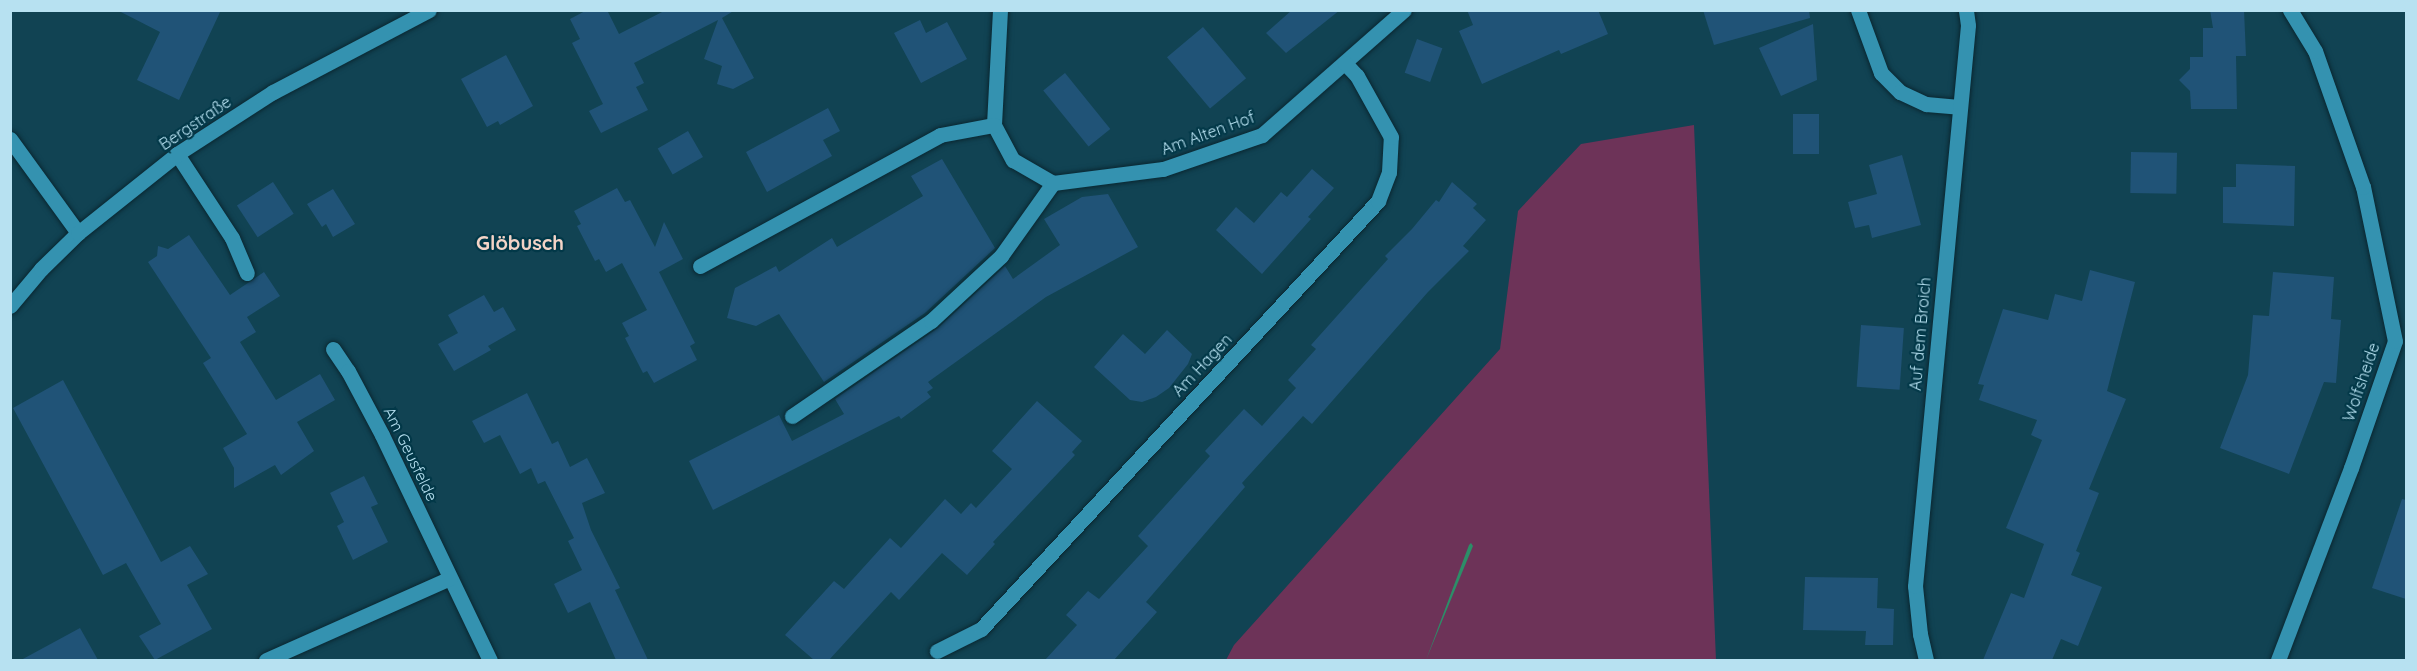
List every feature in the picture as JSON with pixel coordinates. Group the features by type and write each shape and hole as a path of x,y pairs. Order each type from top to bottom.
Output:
{"street":[{"name":"Bergstraße","path":"10,306 41,269 78,233 177,154 273,92 429,10"},
{"path":"792,416 931,321 1001,256 1053,183 1013,160 994,125 1000,10"},
{"name":"Am Alten Hof","path":"1053,183 1163,169 1262,135 1404,10"},
{"path":"1858,10 1881,73 1900,92 1926,104 1959,107"},
{"name":"Auf dem Broich","path":"1926,660 1920,634 1915,586 1968,25 1966,10"},
{"name":"Wolfsheide","path":"2277,660 2351,468 2395,340 2363,188 2315,51 2290,10"},
{"name":"Am Hagen","path":"937,651 981,629 1378,201 1389,172 1391,137 1357,76 1345,63"},
{"path":"700,266 940,135 994,125"},
{"path":"10,139 78,233"},
{"path":"177,154 232,238 247,273"},
{"name":"Am Geusfelde","path":"333,350 348,370 382,435 490,660"},
{"path":"266,660 450,578"}],"shaded area":[{"path":"1694,125 1716,660 1226,660 1234,645 1500,349 1518,211 1581,144"},
{"path":"1471,543 1473,546 1426,660 1469,545"}],"building":[{"path":"117,10 221,10 179,100 137,80 160,32"},
{"path":"587,10 607,10 619,34 666,10 735,10 722,18 754,78 733,89 717,84 722,66 704,59 718,20 634,63 644,83 636,87 648,110 601,133 589,111 603,104 572,43 580,39 570,19"},
{"path":"1292,10 1340,10 1286,53 1266,33"},
{"path":"1467,10 1598,10 1608,34 1561,54 1559,50 1482,84 1459,31 1473,25"},
{"path":"1703,10 1809,10 1810,18 1714,45"},
{"path":"2210,10 2244,10 2246,56 2236,56 2237,109 2191,109 2190,91 2179,80 2190,69 2190,57 2203,57 2203,28 2213,28"},
{"path":"920,20 926,33 947,22 967,59 921,83 894,33"},
{"path":"1813,24 1817,80 1781,96 1759,48"},
{"path":"1203,27 1246,78 1210,109 1167,57"},
{"path":"1417,39 1442,48 1430,82 1405,73"},
{"path":"506,55 533,106 500,125 498,121 487,127 461,79"},
{"path":"1065,73 1110,129 1089,147 1043,91"},
{"path":"828,108 840,131 823,140 832,156 767,192 746,152"},
{"path":"1793,114 1819,114 1819,154 1793,154"},
{"path":"688,131 703,157 673,174 658,148"},
{"path":"2131,152 2177,153 2176,194 2130,193"},
{"path":"1902,155 1921,225 1872,238 1869,225 1855,228 1848,202 1877,194 1869,165"},
{"path":"942,159 995,248 925,313 824,382 779,314 756,326 727,318 735,288 776,266 779,272 832,238 837,247 923,196 911,176"},
{"path":"2236,164 2295,166 2294,226 2223,223 2223,187 2236,187"},
{"path":"1312,169 1334,188 1308,217 1311,219 1262,274 1216,230 1236,207 1254,223 1281,192 1287,197"},
{"path":"273,182 294,214 258,237 237,205"},
{"path":"1452,182 1477,204 1473,208 1486,220 1463,246 1469,251 1428,292 1312,424 1303,416 1242,483 1245,487 1146,602 1157,612 1114,660 1045,660 1077,625 1066,615 1088,591 1099,599 1148,546 1138,536 1210,456 1205,451 1244,409 1262,426 1296,388 1288,380 1316,349 1311,345 1388,259 1385,256 1436,200 1439,202"},
{"path":"617,188 625,202 630,200 655,247 664,222 683,259 659,272 695,343 690,346 697,360 654,383 647,371 643,373 625,338 629,336 622,323 647,310 622,263 606,272 599,259 595,261 577,226 581,224 574,211"},
{"path":"333,189 355,224 333,237 326,224 322,227 307,204"},
{"path":"1108,194 1138,247 1046,297 928,382 933,388 927,392 931,397 901,419 899,416 713,510 689,461 779,415 792,441 844,414 835,399 938,328 1005,266 1013,279 1060,245 1044,219 1082,197"},
{"path":"189,235 230,295 264,272 280,296 247,317 256,332 240,342 276,400 320,374 335,400 297,422 314,451 281,475 275,465 234,488 234,468 223,448 247,434 203,363 211,358 148,262 157,256 158,246 168,249"},
{"path":"2090,270 2135,282 2107,391 2126,399 2089,489 2099,493 2076,551 2080,553 2071,575 2102,587 2078,646 2061,639 2052,660 1983,660 2011,593 2024,598 2044,544 2006,528 2042,440 2031,435 2037,420 1979,400 1984,385 1978,384 2003,309 2048,320 2055,294 2082,301"},
{"path":"2273,272 2334,277 2331,319 2341,320 2336,383 2324,382 2289,474 2220,448 2248,375 2253,315 2269,316"},
{"path":"484,295 494,312 503,307 516,330 488,346 491,350 454,371 438,344 458,333 448,315"},
{"path":"1861,325 1904,328 1900,390 1857,387"},
{"path":"1167,330 1192,354 1188,364 1169,388 1156,397 1142,402 1130,400 1094,367 1123,334 1145,354"},
{"path":"63,380 161,562 190,546 208,574 187,585 212,629 155,660 139,636 161,624 126,563 103,575 13,408"},
{"path":"527,393 552,444 558,441 570,467 587,458 605,493 582,503 591,530 620,588 615,590 648,660 616,660 590,602 568,613 554,584 582,570 568,541 574,538 545,481 538,484 531,468 520,474 500,435 484,443 472,421"},
{"path":"1037,401 1082,441 1072,452 1075,455 993,542 995,544 967,575 942,553 899,600 891,592 829,660 814,660 785,635 834,581 844,589 890,538 901,548 945,499 961,514 971,503 976,508 1012,469 992,451"},
{"path":"364,476 378,504 371,507 388,542 353,560 337,526 344,522 330,493"},
{"path":"2402,499 2406,500 2406,599 2372,588"},
{"path":"1805,577 1878,578 1877,608 1894,609 1893,645 1865,645 1866,631 1803,630"},
{"path":"80,628 98,660 21,660"}],"district":[{"name":"Glöbusch","path":"520,242"}]}
